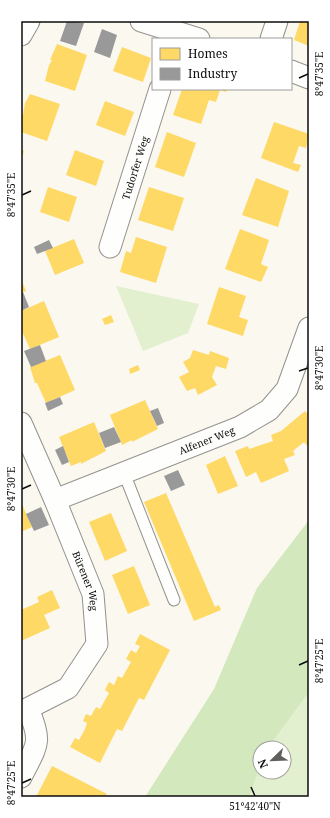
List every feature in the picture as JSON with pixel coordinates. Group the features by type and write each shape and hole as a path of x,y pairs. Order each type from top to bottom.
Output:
{"street":[{"path":"21,35 28,21"},
{"path":"141,21 177,35 194,38"},
{"path":"271,38 277,21"},
{"path":"292,71 309,78"},
{"name":"Tudorfer Weg","path":"110,247 160,90"},
{"name":"Alfener Weg","path":"56,500 240,427 269,410 288,389 309,328"},
{"name":"Bürener Weg","path":"21,423 29,466 56,500 93,594 97,644 68,688 24,710"},
{"path":"21,777 38,744 35,726 24,710"}],"lane":[{"path":"124,473 174,600"}],"green space":[{"path":"116,286 199,304 188,333 143,351"},
{"path":"309,520 309,692 274,740 252,740 252,780 255,780 249,797 145,797 214,689 257,588"},
{"path":"309,692 309,797 249,797 255,780 292,780 292,740 274,740"}],"building: Homes":[{"path":"300,21 309,21 309,46 294,40"},
{"path":"57,44 87,55 75,91 45,81 49,65 52,60 50,60"},
{"path":"122,47 151,58 143,82 113,71"},
{"path":"182,90 220,90 216,102 209,100 201,124 173,115"},
{"path":"30,94 60,104 47,141 21,132 21,114 23,115 25,103"},
{"path":"105,101 134,112 125,136 96,125"},
{"path":"274,122 309,134 306,148 299,146 293,163 301,165 298,172 261,158"},
{"path":"167,132 196,143 184,177 155,167"},
{"path":"21,150 24,151 21,160"},
{"path":"75,150 104,161 96,186 66,175"},
{"path":"256,178 289,191 278,227 242,215"},
{"path":"48,187 77,197 69,222 40,212"},
{"path":"149,187 184,198 173,231 138,220"},
{"path":"240,229 269,240 261,264 268,267 261,282 225,269"},
{"path":"136,237 167,247 156,283 120,272 126,251 131,253"},
{"path":"74,239 84,263 55,275 45,251"},
{"path":"21,279 26,291 21,293"},
{"path":"219,287 246,296 239,317 248,320 243,336 207,324"},
{"path":"44,301 59,337 30,349 21,329 21,311"},
{"path":"111,315 114,322 105,325 102,319"},
{"path":"193,350 209,355 210,351 229,358 226,369 216,366 212,377 217,385 198,395 195,388 187,391 179,377 189,372 183,362 190,358"},
{"path":"60,355 75,390 46,403 37,383 35,383 30,367"},
{"path":"138,365 140,370 130,374 129,369"},
{"path":"145,400 158,429 132,442 132,440 122,445 110,415"},
{"path":"305,411 309,415 309,448 304,442 293,451 295,455 284,459 289,471 261,483 256,472 246,477 235,451 248,446 249,449 273,441 271,435 281,431"},
{"path":"94,422 106,451 81,464 81,462 71,466 59,437"},
{"path":"225,456 238,486 218,494 206,465"},
{"path":"166,493 215,607 219,605 221,610 194,621 144,502"},
{"path":"21,502 32,527 21,532"},
{"path":"111,513 127,551 105,561 89,522"},
{"path":"134,566 150,605 128,614 112,575"},
{"path":"52,590 60,608 44,615 50,628 21,641 21,610 39,602 37,597"},
{"path":"140,634 170,650 144,700 139,698 122,731 117,729 100,763 70,747 75,738 79,740 85,729 87,723 83,721 86,714 91,716 96,707 100,709 109,693 105,690 109,682 114,685 118,676 122,678 131,662 126,659 131,650 136,653 140,646 135,644"},
{"path":"52,766 107,794 105,797 36,797"}],"building: Industry":[{"path":"67,21 84,23 76,46 60,41"},
{"path":"102,29 117,35 110,58 94,52"},
{"path":"49,240 53,248 37,254 34,247"},
{"path":"23,292 29,307 21,311 21,293"},
{"path":"40,345 46,361 31,367 24,351"},
{"path":"60,397 63,404 48,411 45,403"},
{"path":"158,408 164,423 157,426 150,411"},
{"path":"114,427 121,442 105,448 99,433"},
{"path":"63,446 69,462 62,465 55,450"},
{"path":"178,470 185,485 171,491 164,476"},
{"path":"41,507 49,525 34,531 26,514"}]}
